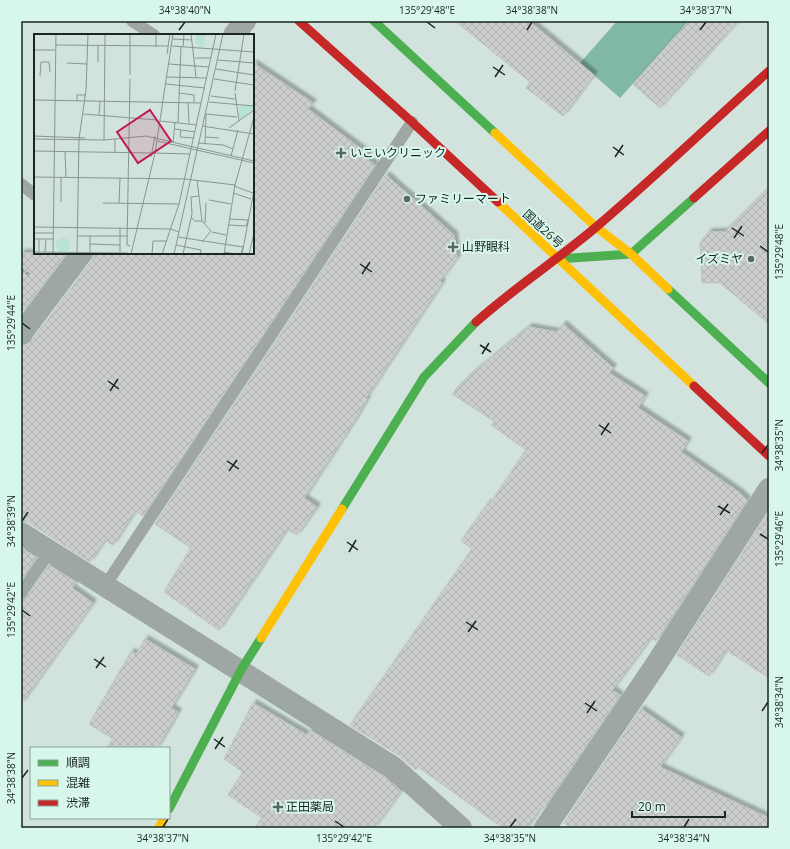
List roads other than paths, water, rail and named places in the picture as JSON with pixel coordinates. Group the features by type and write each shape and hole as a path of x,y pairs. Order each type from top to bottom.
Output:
{"main road":[{"name":"国道26号","path":"299,21 412,122 769,456"},
{"path":"374,21 596,227 631,254 769,383"},
{"path":"170,807 241,670 424,376 468,330 504,297 558,259 596,227 769,71"},
{"path":"558,259 631,254 769,131"},
{"path":"159,828 164,819"}],"street":[{"path":"235,34 245,21"},
{"path":"21,334 81,254"},
{"path":"545,828 655,666 769,489"},
{"path":"21,533 393,767 461,828"}],"lane":[{"path":"132,21 152,34"},
{"path":"105,586 412,122"},
{"path":"21,184 34,194"},
{"path":"21,593 50,551"}],"place":[{"name":"いこいクリニック","path":"341,153"},
{"name":"ファミリーマート","path":"407,199"},
{"name":"山野眼科","path":"453,247"},
{"name":"イズミヤ","path":"751,259"},
{"name":"正田薬局","path":"278,807"}]}
